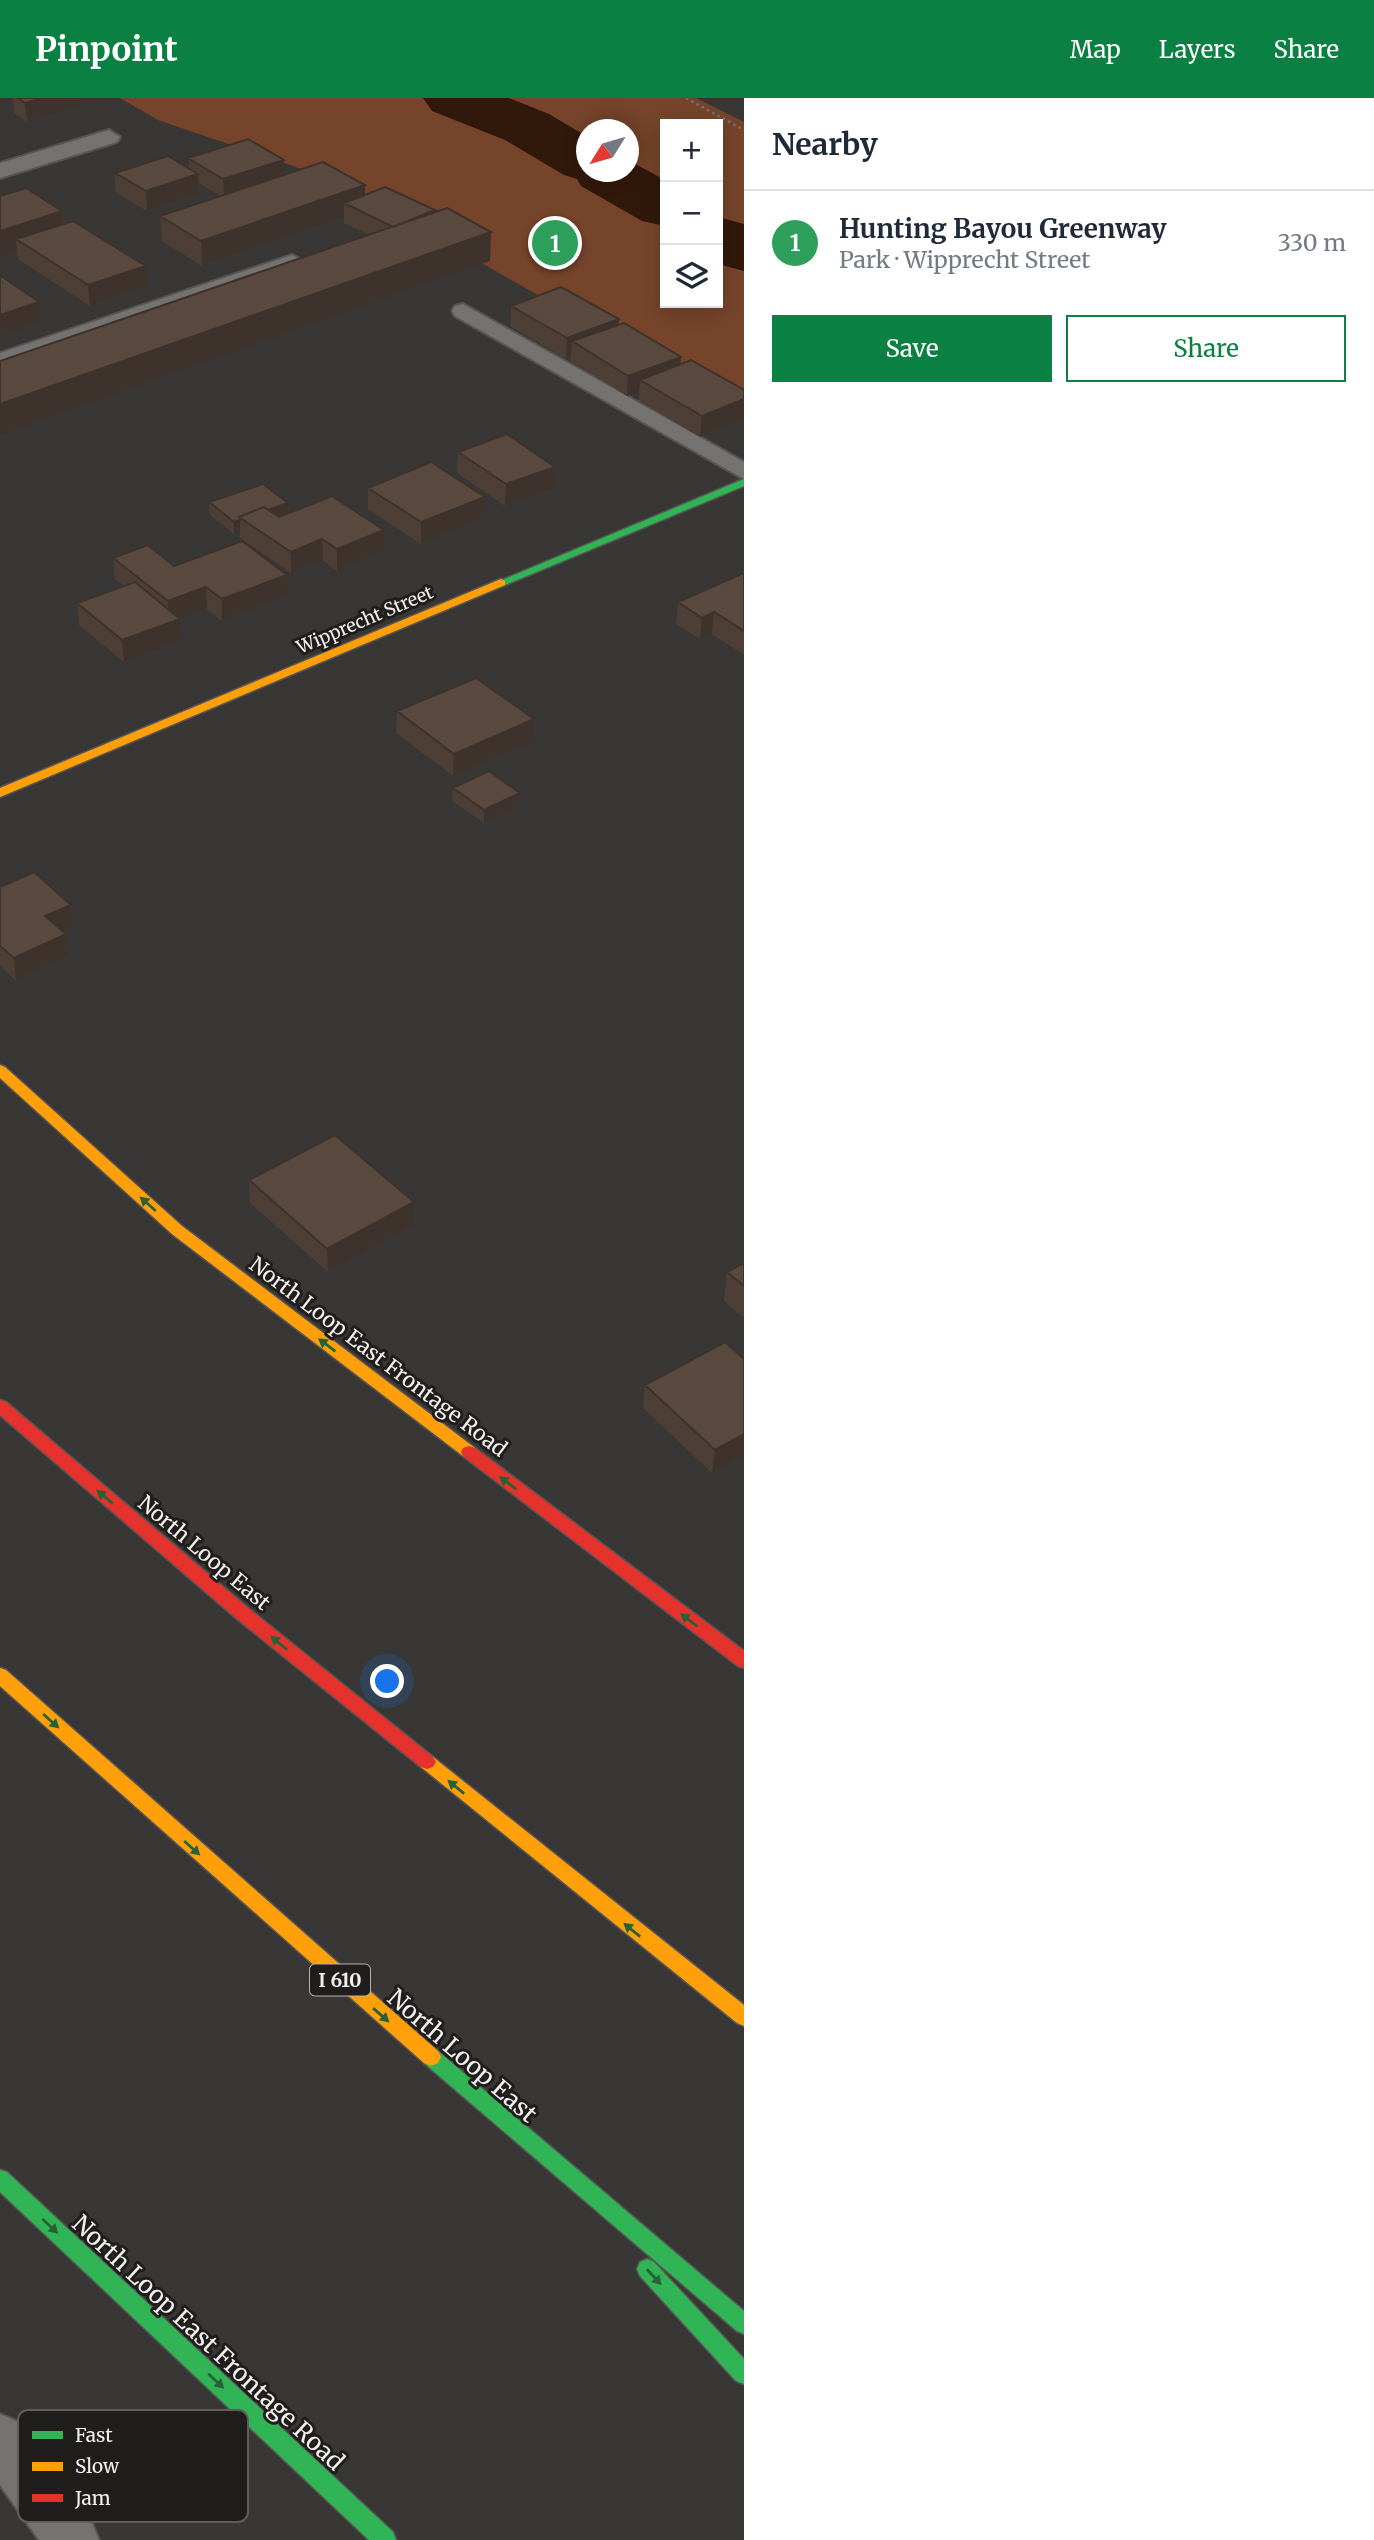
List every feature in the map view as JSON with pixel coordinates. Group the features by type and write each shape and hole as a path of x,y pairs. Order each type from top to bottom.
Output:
{"main road":[{"name":"Wipprecht Street","path":"0,793 744,482"},
{"name":"North Loop East Frontage Road","path":"0,1070 177,1230 737,1646"},
{"name":"North Loop East","path":"0,1406 242,1614 652,1946 744,2017"},
{"name":"North Loop East","path":"0,1675 340,1980 744,2324"},
{"path":"652,1946 744,2005"},
{"path":"542,2154 744,2374"},
{"name":"North Loop East Frontage Road","path":"0,2179 246,2410"},
{"name":"North Loop East Frontage Road","path":"248,2412 385,2540"}],"street":[{"path":"0,171 109,137"},
{"path":"0,2440 18,2465"},
{"path":"59,2522 72,2540"}],"lane":[{"path":"0,360 304,257"},
{"path":"463,311 744,472"}],"path":[{"path":"686,98 744,130"}],"shaded area":[{"path":"120,98 696,98 744,122 744,413 340,182 158,120"}],"building":[{"path":"18,98 42,98 25,103"},
{"path":"248,139 284,160 223,179 188,158"},
{"path":"168,156 198,174 146,191 115,173"},
{"path":"323,162 365,185 201,241 160,216"},
{"path":"385,187 435,210 393,227 344,203"},
{"path":"26,188 62,211 0,231 0,196"},
{"path":"447,208 491,232 0,404 0,361"},
{"path":"73,221 146,266 88,285 16,239"},
{"path":"1,276 39,302 0,315"},
{"path":"561,287 619,319 567,338 511,306"},
{"path":"624,323 681,357 628,376 572,341"},
{"path":"691,360 744,390 744,399 702,416 640,380"},
{"path":"507,434 555,467 506,484 458,452"},
{"path":"431,462 485,497 421,522 368,488"},
{"path":"263,484 288,503 268,510 264,507 239,517 240,520 234,522 209,502"},
{"path":"332,496 384,530 337,549 322,539 291,552 239,517 264,507 279,517"},
{"path":"242,541 287,575 222,599 206,587 168,601 113,558 148,545 174,566"},
{"path":"744,573 744,631 714,612 702,618 678,602"},
{"path":"135,582 180,619 122,640 77,603"},
{"path":"476,678 534,719 454,754 397,711"},
{"path":"489,771 520,793 484,810 453,788"},
{"path":"34,872 71,905 45,916 66,934 14,958 0,946 0,887"},
{"path":"335,1135 414,1202 327,1249 249,1180"},
{"path":"744,1263 744,1286 727,1272"},
{"path":"725,1342 744,1359 744,1434 715,1450 645,1385"}],"waterway":[{"path":"454,98 527,127 576,156"},
{"path":"621,182 660,204"},
{"path":"723,240 744,251"}],"traffic: fast":[{"path":"501,583 744,482"},
{"path":"431,2057 744,2324"},
{"path":"0,2179 246,2410"},
{"path":"647,2269 744,2374"},
{"path":"248,2412 385,2540"}],"traffic: slow":[{"path":"0,793 501,583"},
{"path":"0,1070 177,1230 469,1452"},
{"path":"0,1675 431,2057"},
{"path":"427,1762 744,2017"}],"traffic: jam":[{"path":"0,1406 242,1613 427,1762"},
{"path":"469,1452 744,1661"}],"place":[{"name":"Hunting Bayou Greenway","path":"555,243"}]}
